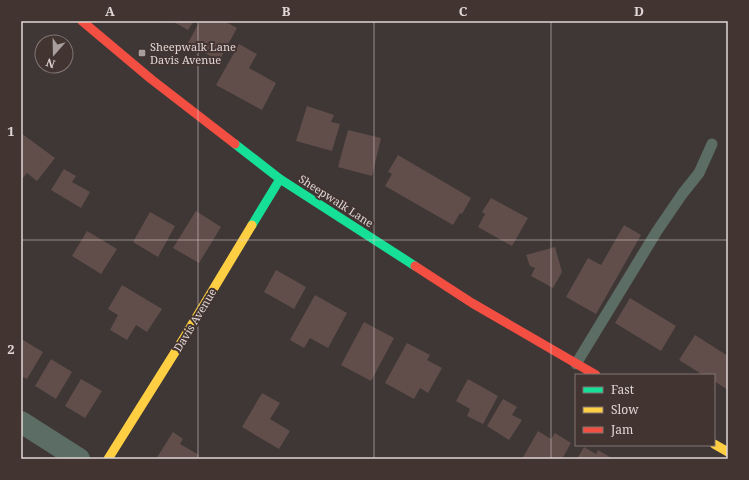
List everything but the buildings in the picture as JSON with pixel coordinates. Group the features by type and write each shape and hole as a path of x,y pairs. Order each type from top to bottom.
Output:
{"main road":[{"name":"Sheepwalk Lane","path":"82,21 151,79 280,179 472,303 594,374"},
{"name":"Davis Avenue","path":"108,459 182,341 280,179"},
{"path":"715,445 728,452"}],"street":[{"path":"21,422 79,459"}],"lane":[{"path":"576,364 657,231 683,193 699,173 712,144"}],"traffic: fast":[{"path":"235,144 280,179 415,266"},
{"path":"252,225 280,179"}],"traffic: slow":[{"path":"108,459 252,225"},
{"path":"715,445 728,452"}],"traffic: jam":[{"path":"82,21 151,79 235,144"},
{"path":"415,266 472,303 594,374"}],"place":[{"name":"Sheepwalk Lane Davis Avenue","path":"142,53"}]}
